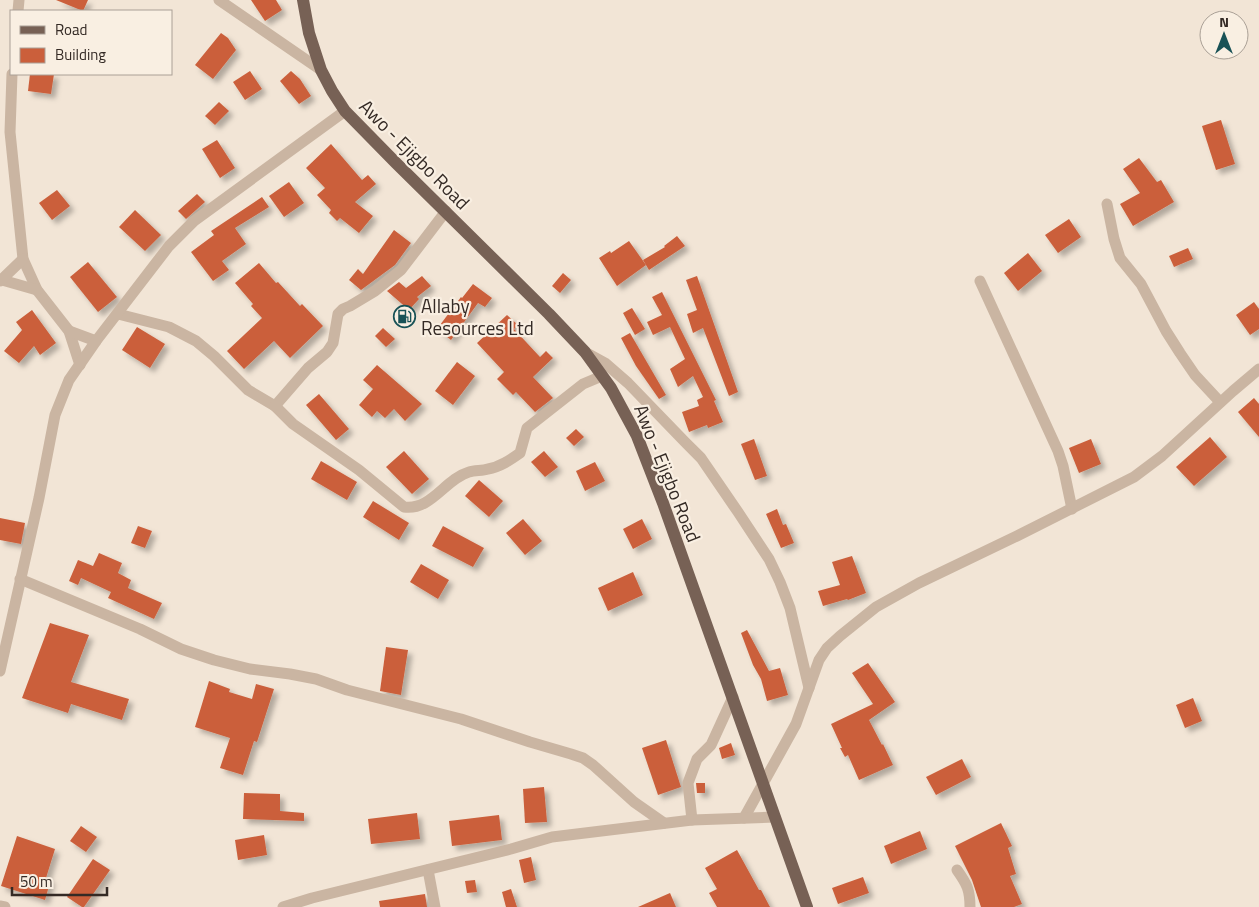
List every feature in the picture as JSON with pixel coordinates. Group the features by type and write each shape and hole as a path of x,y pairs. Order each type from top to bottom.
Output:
{"main road":[{"name":"Awo - Ejigbo Road","path":"303,0 309,33 321,70 345,110 549,314 585,352 611,388 636,436 663,503 807,907"}],"street":[{"path":"219,0 321,70"},
{"path":"12,75 5,102 10,132 23,259 37,290 69,331 80,365"},
{"path":"0,671 55,415 70,380 96,341 169,246 194,221 345,110"},
{"path":"1107,204 1120,258 1142,284 1162,324 1180,353 1196,375 1220,402"},
{"path":"275,406 308,368 327,352 333,343 338,314 343,309 375,291 401,270 446,211"},
{"path":"1,280 23,259"},
{"path":"1,280 37,290"},
{"path":"980,281 1058,451 1072,509"},
{"path":"118,314 169,327 196,341 248,390 275,406 293,424 359,470 404,507 411,508 423,504 452,481 468,472 489,469 503,464 520,453 527,428 583,384 602,376"},
{"path":"69,331 96,341"},
{"path":"585,352 611,368 701,458 738,512 769,559 780,582 790,608 809,690"},
{"path":"744,818 796,724 819,660 827,648 876,607 919,583 1134,477 1150,466 1259,369"},
{"path":"20,579 140,629 181,649 214,660 250,669 316,679 347,690 461,719 583,758 634,802 664,823"},
{"path":"0,611 12,615"},
{"path":"692,820 688,783 697,759 711,744 733,697"},
{"path":"286,906 552,837 692,820 775,817"},
{"path":"428,870 435,907"},
{"path":"957,870 967,884 970,907"},
{"path":"0,906 5,907"}],"building":[{"path":"56,0 88,0 83,10"},
{"path":"251,0 276,0 282,10 265,21"},
{"path":"221,33 228,38 236,50 213,79 195,65"},
{"path":"250,71 262,89 245,100 233,82"},
{"path":"291,71 300,79 311,96 299,104 280,81"},
{"path":"30,75 54,75 51,94 28,91"},
{"path":"219,102 229,111 215,125 205,116"},
{"path":"1221,120 1235,164 1216,170 1202,126"},
{"path":"217,140 235,168 220,178 202,149"},
{"path":"331,144 362,180 368,175 376,184 355,202 373,216 359,233 340,218 337,221 329,213 331,210 317,195 325,188 306,168"},
{"path":"1139,158 1157,182 1161,180 1174,202 1133,226 1120,204 1140,193 1123,169"},
{"path":"289,182 304,203 284,217 269,196"},
{"path":"57,190 70,206 52,220 39,203"},
{"path":"197,194 205,202 186,219 178,211"},
{"path":"262,197 269,207 235,228 246,244 222,261 229,270 213,281 191,252 214,235 211,231"},
{"path":"135,210 161,235 145,251 119,227"},
{"path":"1069,219 1081,237 1058,253 1045,235"},
{"path":"394,230 411,243 395,265 361,290 349,280 358,269 363,274"},
{"path":"677,236 685,246 649,270 643,260 665,247"},
{"path":"629,241 646,265 617,286 599,258 610,251 611,253"},
{"path":"1188,248 1193,259 1174,267 1169,256"},
{"path":"1028,253 1042,271 1018,291 1004,273"},
{"path":"88,262 117,297 98,312 70,277"},
{"path":"259,263 276,283 278,282 300,306 302,304 323,326 290,358 274,341 244,369 227,351 262,318 235,283"},
{"path":"563,273 571,280 560,293 552,286"},
{"path":"422,276 431,286 417,297 419,299 409,310 387,291 399,282 406,288"},
{"path":"697,276 738,392 729,396 703,328 693,333 687,314 697,310 686,280"},
{"path":"473,284 492,298 485,307 478,303 451,340 437,329"},
{"path":"662,292 716,400 714,401 723,422 708,428 707,425 689,432 682,412 699,406 697,400 703,397 693,376 678,387 670,369 685,359 670,327 653,335 647,322 662,315 652,297"},
{"path":"1254,302 1259,309 1259,329 1250,335 1236,315"},
{"path":"632,308 645,329 635,335 623,313"},
{"path":"32,310 56,343 40,355 34,346 19,363 4,351 22,330 16,322"},
{"path":"507,315 518,325 514,329 540,357 546,351 553,358 533,377 553,398 535,412 516,392 513,395 497,379 504,372 477,343"},
{"path":"137,327 165,344 150,368 122,350"},
{"path":"383,328 395,339 386,347 375,336"},
{"path":"630,333 666,395 659,399 636,366 621,338"},
{"path":"457,362 475,376 453,405 435,391"},
{"path":"377,365 422,404 405,421 394,409 385,418 377,411 372,417 359,405 373,389 363,380"},
{"path":"319,394 349,429 336,440 306,405"},
{"path":"1254,398 1259,404 1259,437 1238,412"},
{"path":"576,429 584,437 574,446 566,438"},
{"path":"1210,437 1227,457 1194,486 1176,467"},
{"path":"754,439 767,476 755,480 741,444"},
{"path":"1091,439 1101,464 1079,473 1069,448"},
{"path":"404,451 429,479 412,494 386,467"},
{"path":"544,451 558,467 545,477 531,462"},
{"path":"321,461 357,482 347,500 311,479"},
{"path":"595,462 605,481 585,491 576,471"},
{"path":"479,480 503,501 489,517 465,496"},
{"path":"373,501 409,523 399,540 363,517"},
{"path":"777,509 783,525 786,524 794,543 781,548 766,514"},
{"path":"0,518 25,523 21,544 0,540"},
{"path":"523,519 542,541 525,555 506,533"},
{"path":"642,519 652,539 633,549 623,529"},
{"path":"138,526 152,531 145,548 131,543"},
{"path":"443,526 484,548 473,567 432,546"},
{"path":"99,553 122,563 118,573 131,580 128,588 162,603 154,619 108,598 111,592 81,578 78,585 69,581 78,560 93,566"},
{"path":"852,556 866,593 823,606 818,591 840,585 832,562"},
{"path":"421,564 449,580 438,599 410,582"},
{"path":"633,572 643,595 608,611 598,588"},
{"path":"50,623 89,635 71,682 129,699 122,720 71,704 68,713 22,698"},
{"path":"747,630 769,671 780,668 788,695 767,701 761,679 753,665 741,633"},
{"path":"386,647 408,650 401,695 380,691"},
{"path":"868,663 895,702 869,720 893,765 859,780 848,755 845,757 840,748 842,748 831,724 873,704 852,673"},
{"path":"209,681 230,689 229,692 252,699 256,684 274,689 257,742 254,741 243,775 220,768 230,738 195,727"},
{"path":"1193,698 1202,721 1185,728 1176,705"},
{"path":"666,740 681,787 658,795 642,748"},
{"path":"731,743 735,755 722,759 719,748"},
{"path":"962,759 971,777 936,795 926,777"},
{"path":"696,783 705,783 705,793 697,793"},
{"path":"544,787 547,822 525,823 523,789"},
{"path":"244,793 280,794 280,811 304,813 304,821 243,819"},
{"path":"417,813 420,839 371,844 368,819"},
{"path":"499,815 502,840 452,846 449,821"},
{"path":"1001,823 1012,846 1008,848 1016,874 1010,876 1022,904 1014,907 981,907 972,880 955,846"},
{"path":"81,826 97,837 86,852 70,841"},
{"path":"920,831 927,849 891,864 884,846"},
{"path":"264,835 267,855 238,860 235,840"},
{"path":"17,836 55,849 46,878 51,879 45,900 1,886"},
{"path":"737,850 770,907 717,907 709,893 717,889 705,868"},
{"path":"531,857 536,880 524,883 519,860"},
{"path":"93,859 110,870 84,907 82,907 67,897"},
{"path":"863,877 869,893 838,904 832,888"},
{"path":"475,880 477,892 467,893 465,881"},
{"path":"511,889 517,907 506,907 502,892"},
{"path":"670,893 676,907 638,907"},
{"path":"425,894 427,907 380,907 379,901"}],"place":[{"name":"Allaby Resources Ltd","path":"405,316"}]}
